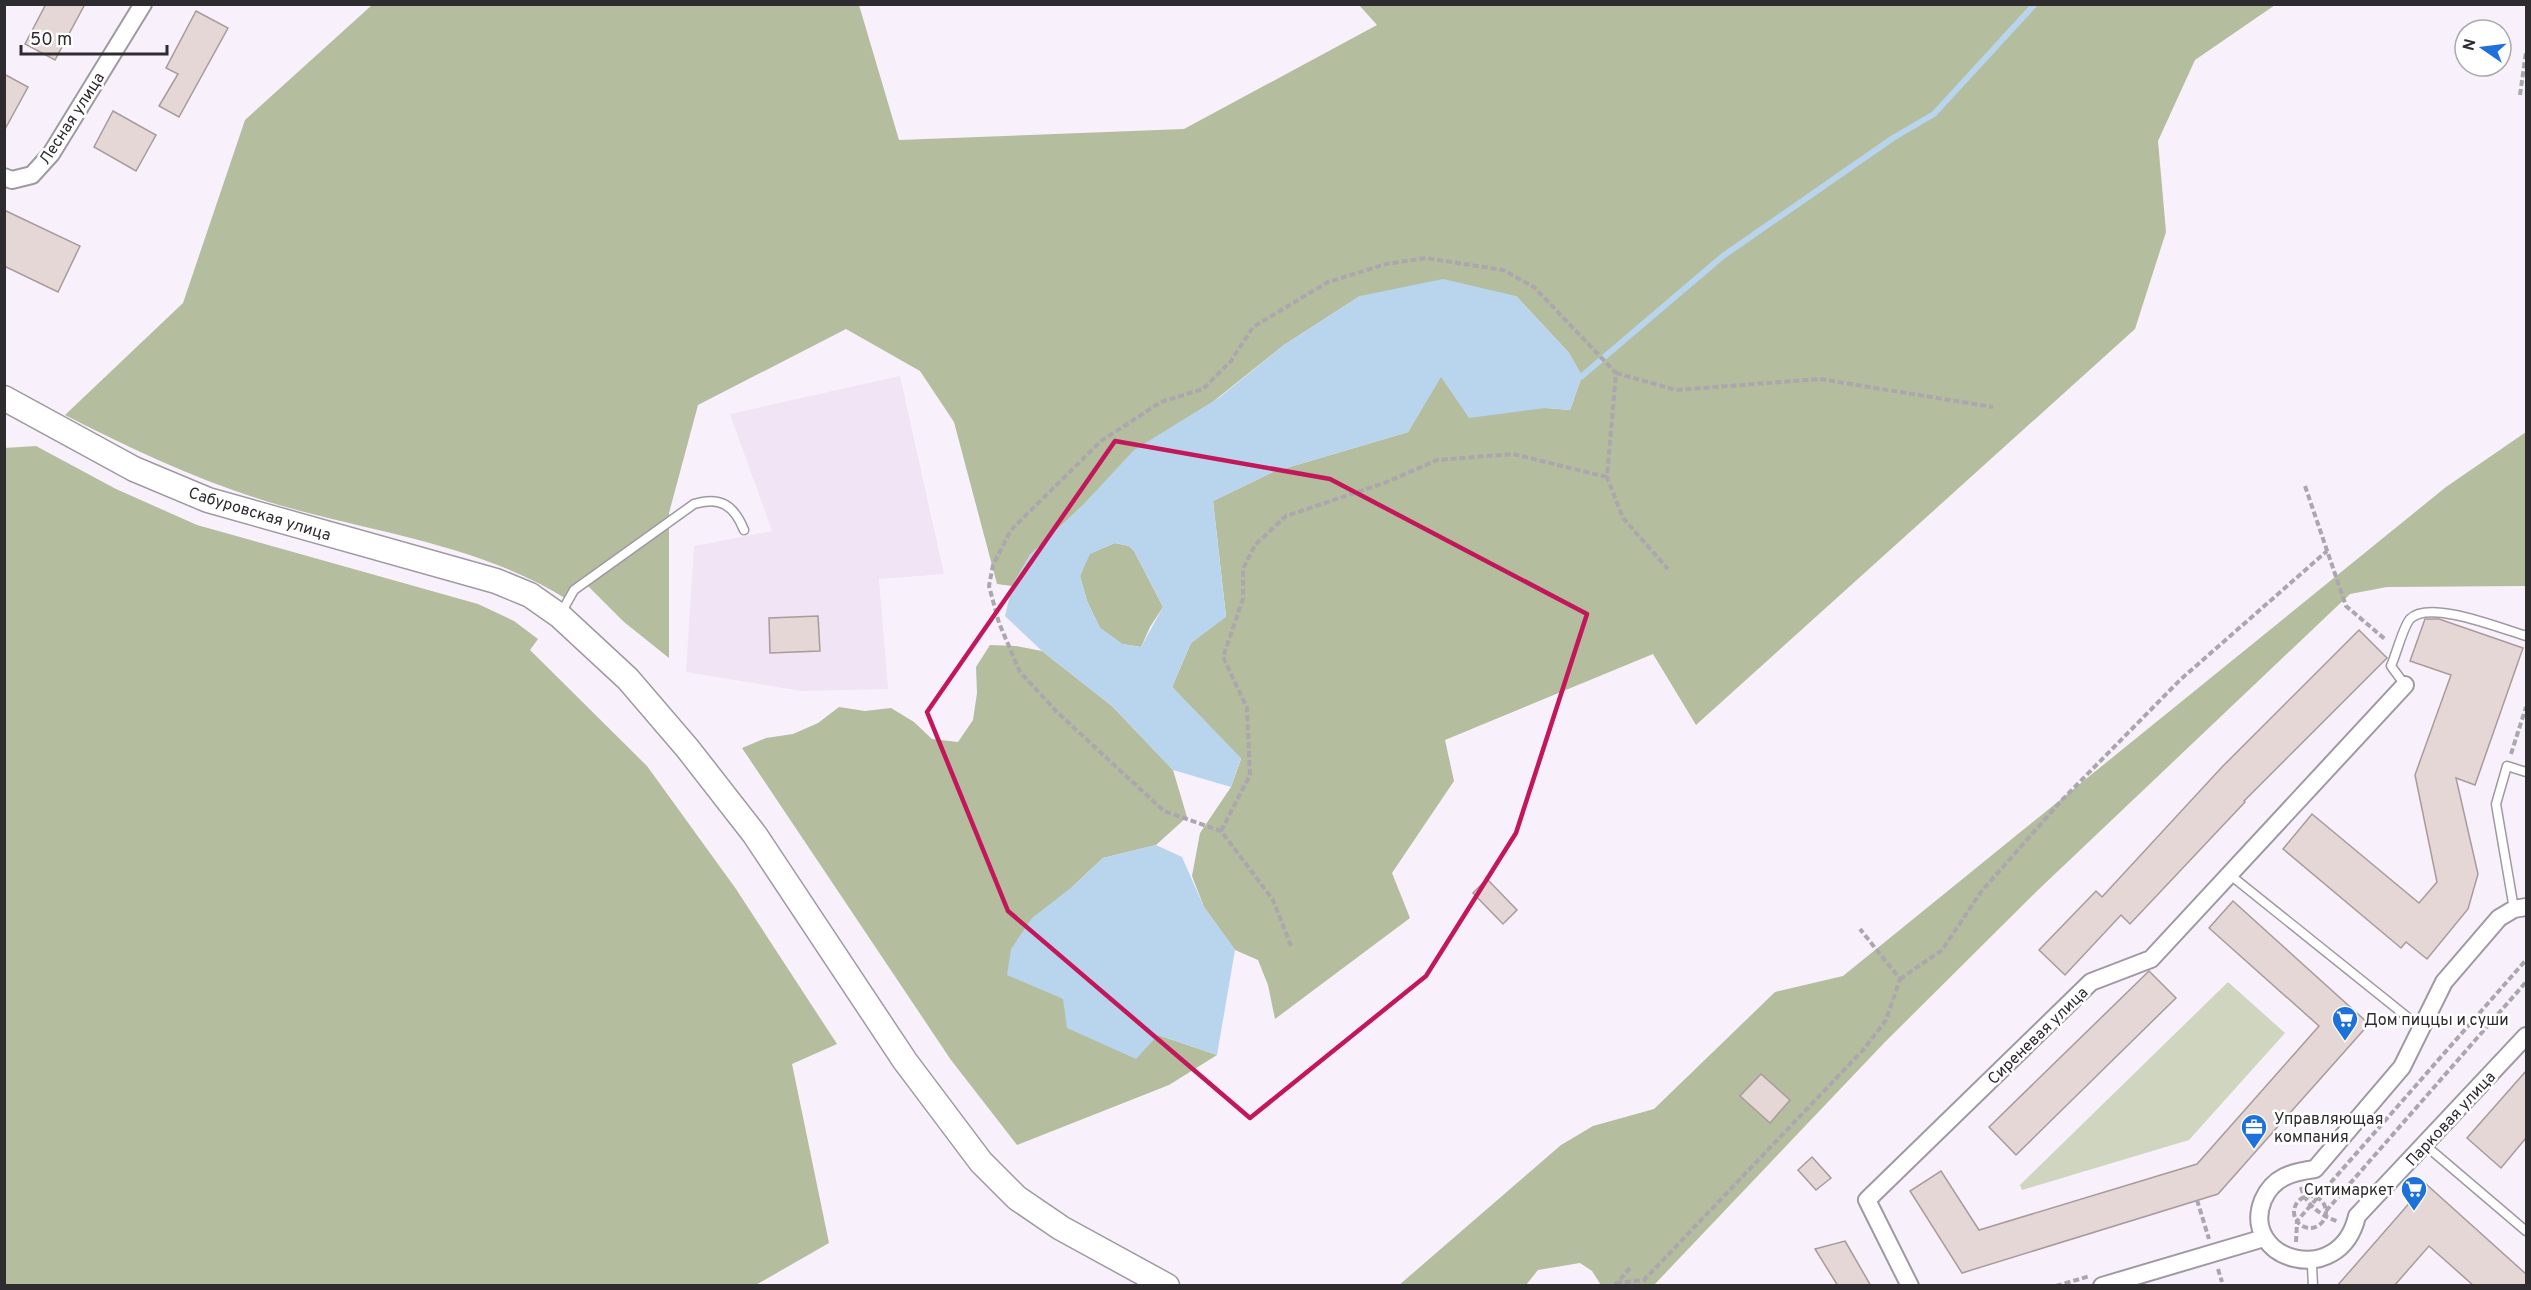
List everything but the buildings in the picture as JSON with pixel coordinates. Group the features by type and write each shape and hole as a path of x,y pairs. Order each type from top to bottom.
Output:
{"street":[{"name":"Лесная улица","path":"4,177 12,180 32,175 51,154 143,4"},
{"name":"Сабуровская улица","path":"4,398 134,469 208,501 496,581 530,595 560,616 628,679 755,835 904,1061 981,1162 1017,1198 1060,1228 1167,1286"},
{"name":"Сиреневая улица","path":"1910,1286 1867,1200 2091,982 2151,959 2405,685"},
{"path":"2304,1265 2280,1257 2264,1238 2260,1222 2264,1197 2281,1178 2297,1171 2315,1169 2402,1067 2444,982 2492,924 2520,908"},
{"name":"Парковая улица","path":"2304,1265 2329,1262 2342,1252 2355,1226 2357,1216 2526,1036"},
{"path":"2103,1286 2264,1238"}],"lane":[{"path":"560,616 574,590 694,504 710,499 726,505 739,518 744,530"},
{"path":"2405,685 2391,666 2409,620 2421,612 2442,612 2526,636"},
{"path":"2520,908 2496,804 2507,766 2526,772"},
{"path":"2229,874 2421,1028"},
{"path":"2425,1145 2526,1231"},
{"path":"2304,1265 2313,1286"}],"path":[{"path":"2520,94 2526,52"},
{"path":"1291,946 1273,900 1221,831 1164,811 1058,713 1020,672 999,623 989,586 993,565 1011,530 1101,441 1161,402 1203,389 1231,361 1254,327 1328,282 1386,264 1426,258 1503,270 1534,287 1616,374 1676,390 1820,379 1994,407"},
{"path":"1616,374 1607,477 1623,518 1668,569"},
{"path":"1221,831 1250,775 1247,708 1223,657 1243,599 1242,569 1255,545 1286,516 1386,482 1437,460 1513,454 1607,477"},
{"path":"2305,486 2346,606 2398,650"},
{"path":"1615,1284 1644,1280 1864,1049 1887,1020 1900,979 1942,950 1981,892 2061,801 2180,680 2327,551"},
{"path":"2507,766 2526,707"},
{"path":"1860,929 1900,979"},
{"path":"2297,1221 2526,960"},
{"path":"2297,1221 2303,1227 2319,1226 2326,1211 2526,982"},
{"path":"2297,1171 2303,1198 2325,1217 2355,1226"},
{"path":"2304,1265 2294,1211 2303,1198 2318,1199 2326,1211"},
{"path":"1615,1284 1631,1267"}],"highlighted area":[{"path":"1115,441 1330,479 1587,614 1516,833 1426,976 1250,1118 1008,911 927,712"}],"shaded area":[{"path":"900,376 944,574 879,579 888,689 802,691 686,672 694,546 772,531 730,414"}],"green space":[{"path":"372,5 859,5 899,140 1184,129 1377,25 1359,5 2275,5 2195,60 2158,141 2166,232 2135,329 1696,725 1653,654 1445,740 1454,781 1392,873 1410,918 1275,1019 1268,985 1258,960 1235,950 1204,907 1192,876 1200,833 1231,787 1241,759 1172,687 1191,643 1226,616 1213,501 1273,472 1408,432 1441,376 1546,408 1570,410 1582,376 1569,353 1516,296 1360,296 1284,345 1080,508 1030,555 1012,586 997,584 954,422 920,371 846,329 698,405 669,513 669,658 624,622 583,581 568,600 535,581 464,553 279,505 224,487 117,441 65,415 183,303 245,120"},
{"path":"2526,432 2526,586 2387,587 2350,594 2037,891 1885,1042 1654,1285 1601,1285 1592,1271 1580,1263 1538,1270 1526,1285 1398,1286 1561,1145 1593,1126 1654,1109 1775,992 1843,976 2446,487"},
{"path":"36,446 116,489 197,525 478,604 514,621 538,639 530,650 647,766 736,889 837,1044 792,1064 829,1243 754,1286 5,1285 4,448"},
{"path":"1115,543 1129,546 1134,551 1163,607 1141,647 1122,644 1100,628 1087,601 1080,576 1089,554"},
{"path":"990,645 1016,646 1042,651 1112,706 1173,770 1187,817 1156,845 1103,858 1072,887 1158,1035 1217,1055 1169,1085 1017,1145 951,1060 742,748 766,738 793,734 818,723 839,707 865,711 891,708 914,722 932,739 958,742 973,720 977,693 976,667"},
{"path":"2228,982 2285,1033 2189,1140 2022,1190 2020,1185"}],"water":[{"path":"1443,279 1516,296 1569,353 1582,376 1570,410 1546,408 1469,418 1441,377 1408,432 1273,472 1213,501 1226,617 1191,643 1172,687 1241,758 1231,787 1173,770 1112,706 1042,651 1005,616 1012,586 1030,555 1080,508 1134,450 1220,397 1284,345 1360,296","holes":["1115,543 1129,546 1134,551 1163,607 1141,647 1122,644 1100,628 1087,601 1080,576 1090,554"]},
{"path":"1156,845 1182,857 1204,907 1235,950 1217,1055 1158,1035 1136,1059 1067,1028 1063,999 1007,975 1011,949 1032,918 1072,887 1103,858"}],"waterway":[{"path":"1582,376 1723,256 1893,138 1934,114 2035,4"}],"place":[{"name":"Дом пиццы и суши","path":"2345,1042"},
{"name":"Управляющая компания","path":"2254,1150"},
{"name":"Ситимаркет","path":"2414,1212"}]}
